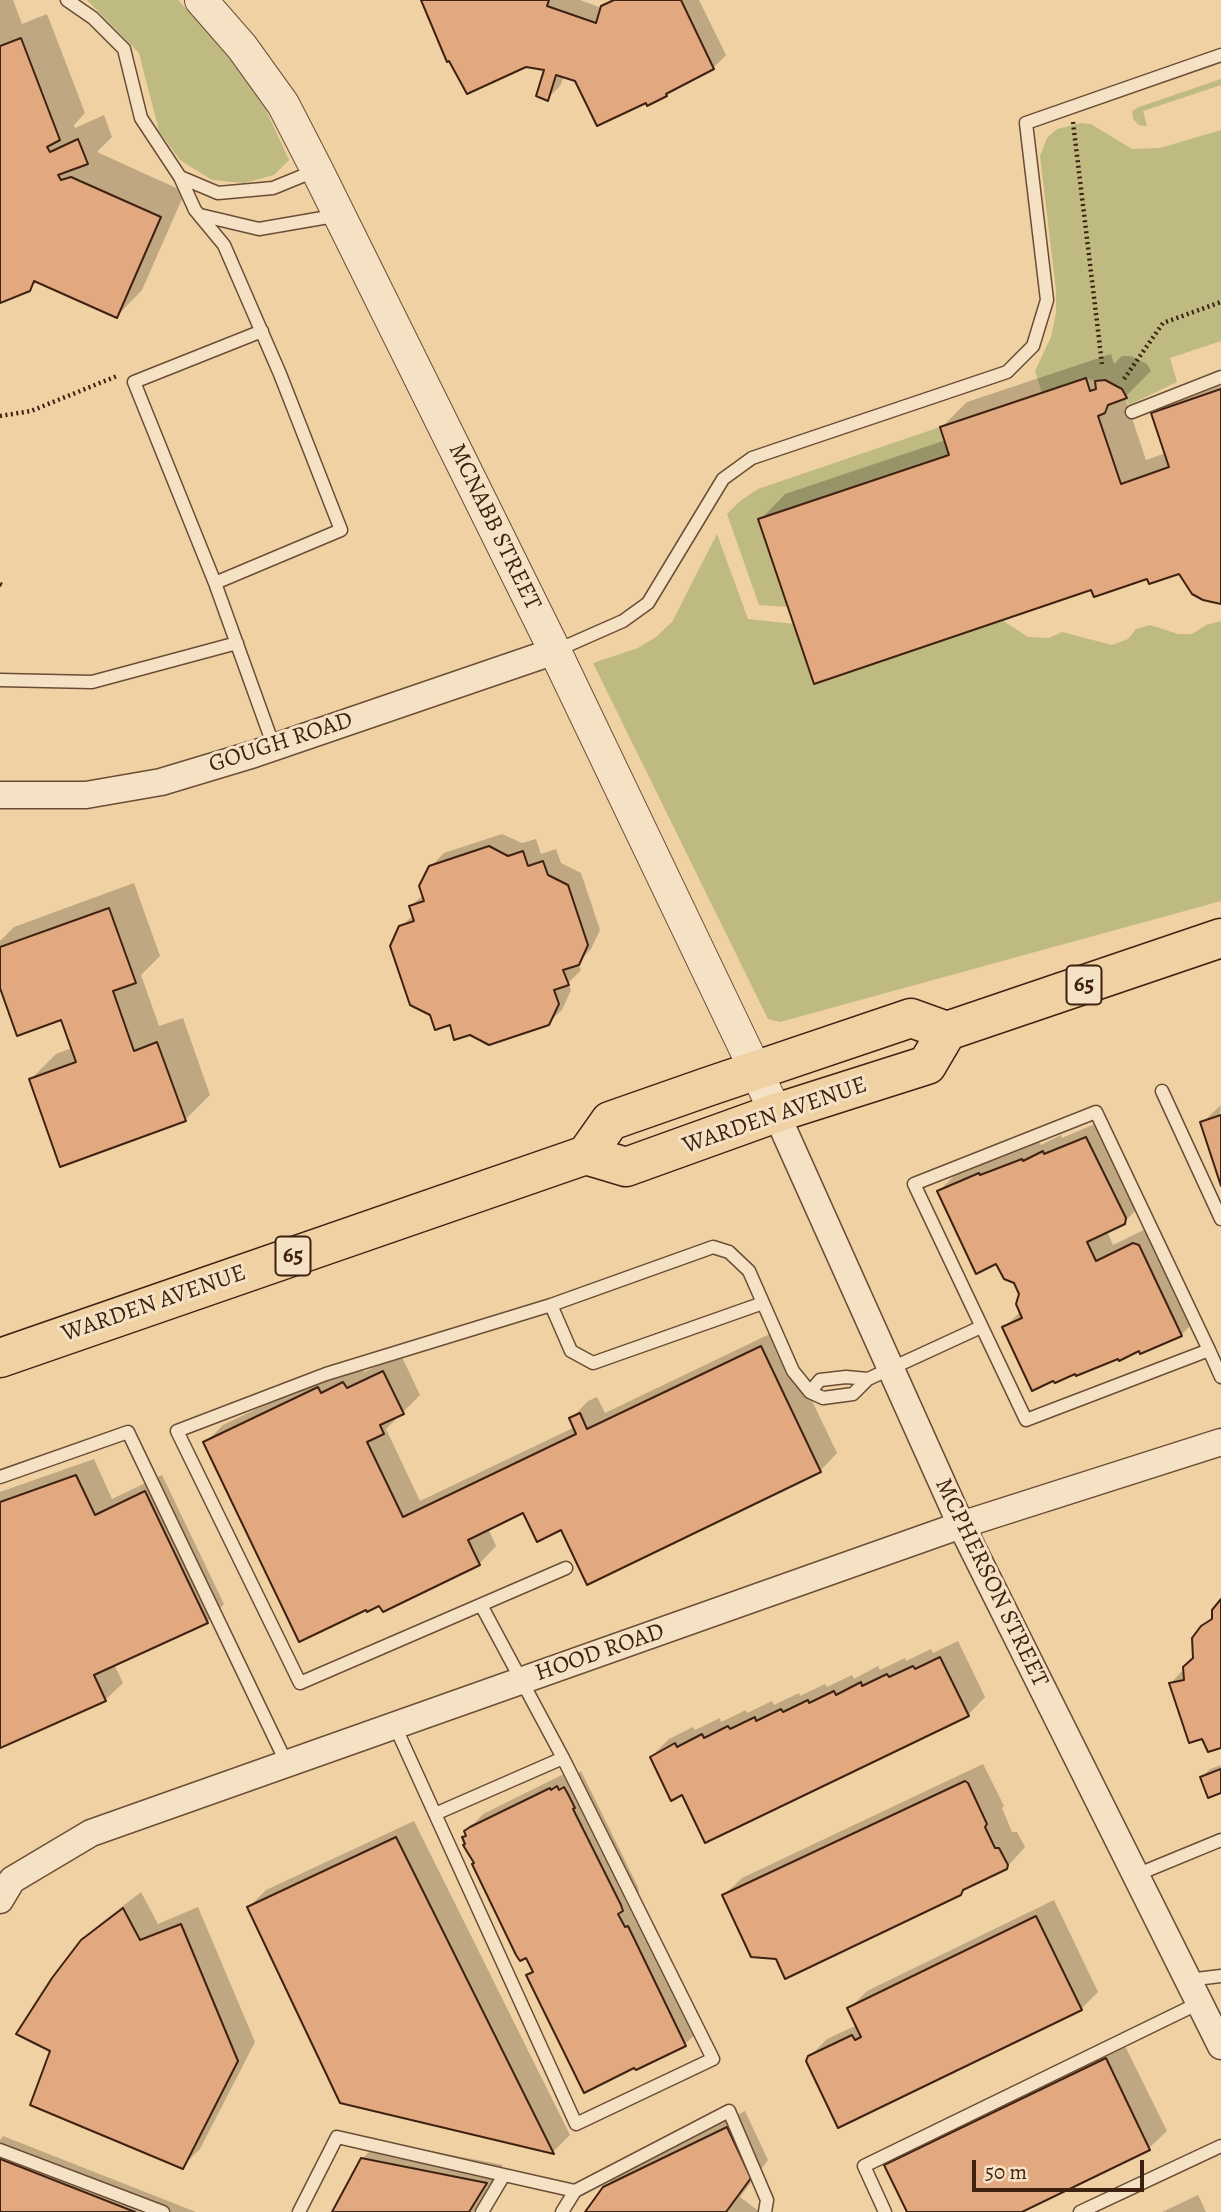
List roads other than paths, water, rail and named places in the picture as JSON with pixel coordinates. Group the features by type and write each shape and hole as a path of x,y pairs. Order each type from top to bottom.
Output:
{"main road":[{"name":"65","path":"947,1031 1221,938"},
{"name":"WARDEN AVENUE","path":"0,1358 586,1155 610,1121 911,1018 947,1031 927,1065 776,1113 626,1167 586,1155"}],"street":[{"name":"MCNABB STREET","path":"201,0 242,47 282,104 317,170 555,652 776,1113"},
{"name":"GOUGH ROAD","path":"0,795 86,795 161,782 274,747 555,652"},
{"name":"MCPHERSON STREET","path":"776,1113 879,1374 961,1525 1202,2002 1221,2046"},
{"name":"HOOD ROAD","path":"0,1900 12,1880 91,1833 961,1525 1221,1442"}],"lane":[{"path":"67,0 93,18 124,49 141,118 180,177 195,210 224,245 262,331 341,530 215,583"},
{"path":"555,652 623,621 648,603 723,479 752,458 1007,372 1033,346 1047,300 1026,123 1221,55"},
{"path":"180,177 218,192 273,188 317,170"},
{"path":"200,215 259,229 340,215"},
{"path":"262,331 134,382 215,583 274,747"},
{"path":"1132,412 1221,377"},
{"path":"0,680 92,682 236,643"},
{"path":"1162,1091 1221,1219"},
{"path":"1209,1350 1026,1420 914,1184 1096,1112 1209,1350 1221,1377"},
{"path":"566,1569 300,1683 177,1431 326,1374 551,1305 713,1247 729,1252 749,1271 793,1371 810,1392 823,1398 853,1394 879,1374 981,1327"},
{"path":"551,1305 571,1351 593,1363 763,1303"},
{"path":"810,1392 820,1380 879,1374"},
{"path":"0,1477 128,1432 287,1764"},
{"path":"395,1726 576,2124 713,2059 563,1758 481,1605"},
{"path":"435,1814 563,1758"},
{"path":"1136,1875 1221,1840"},
{"path":"885,2212 864,2166 1202,2002 1221,1976"},
{"path":"562,2212 575,2191 729,2111 767,2200 765,2212"},
{"path":"299,2212 337,2137 575,2191"},
{"path":"1080,2212 1221,2146"},
{"path":"0,2150 163,2212"},
{"path":"482,2212 504,2175"}]}
